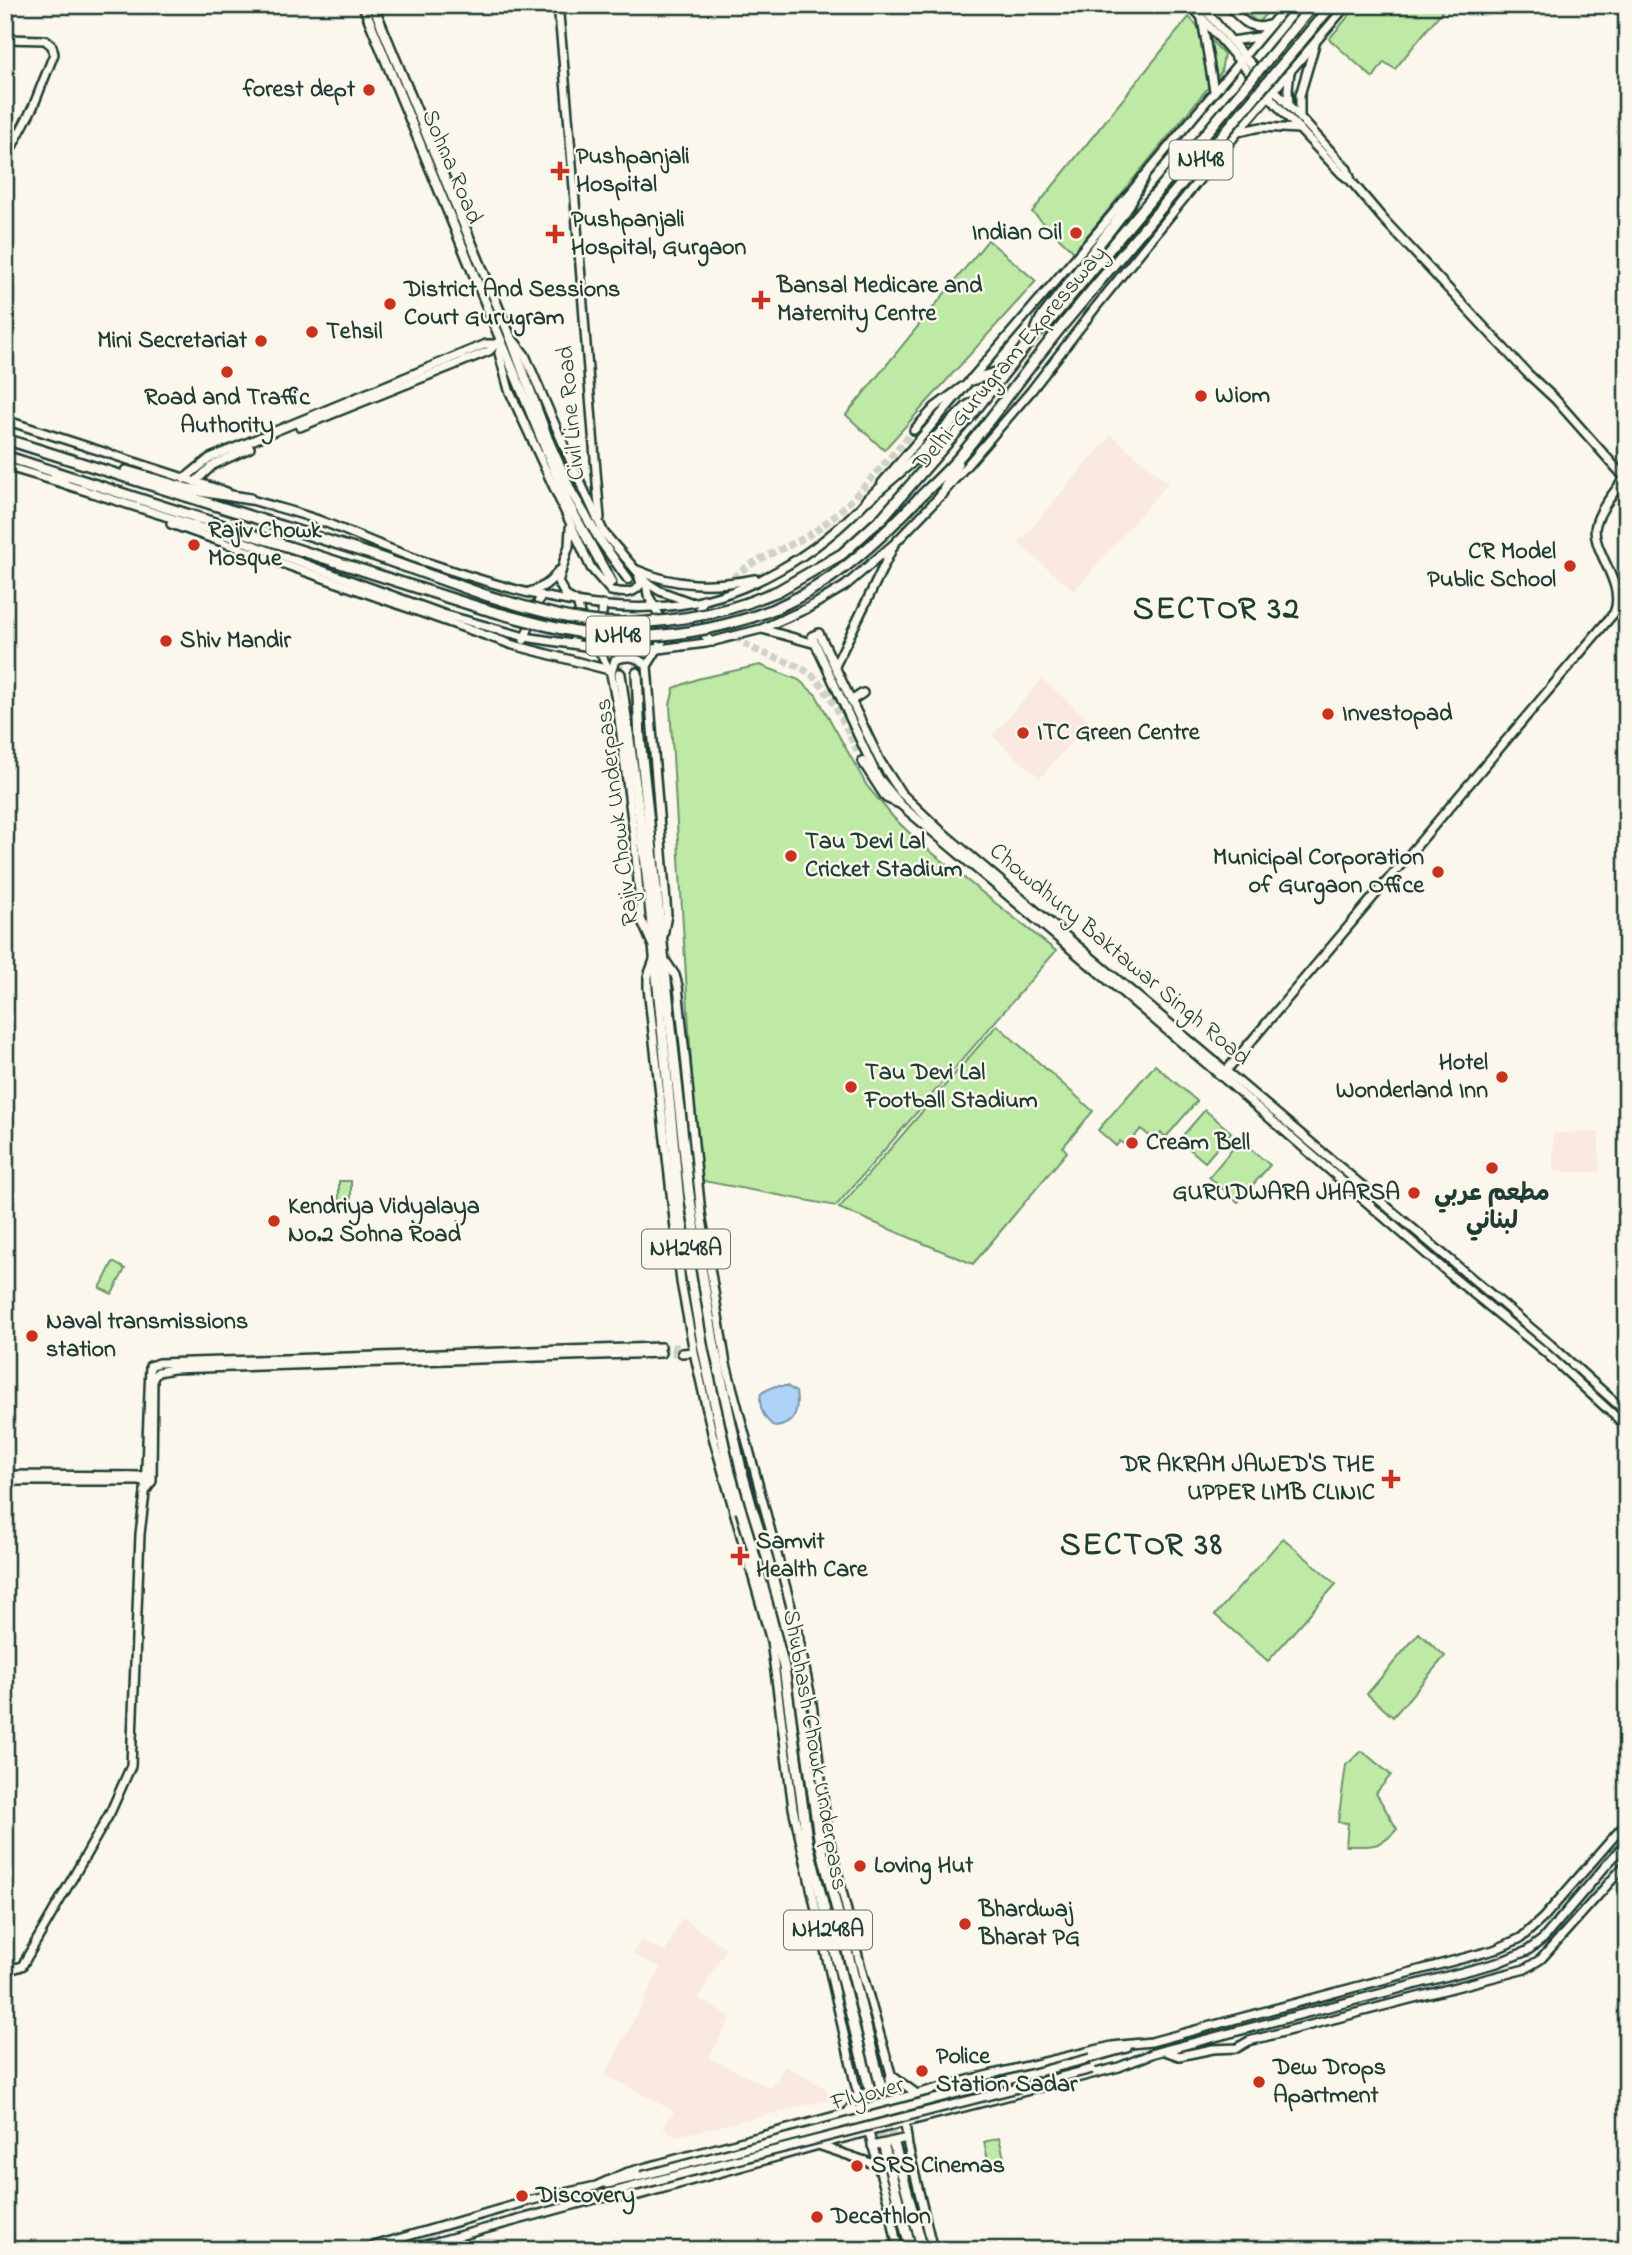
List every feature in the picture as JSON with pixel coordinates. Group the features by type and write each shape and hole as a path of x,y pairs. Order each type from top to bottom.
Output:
{"highway":[{"name":"Delhi-Gurugram Expressway","path":"5,439 373,555 488,596 586,621 655,621 747,603 794,582 854,544 903,495 974,413 1034,334 1046,325 1314,5"},
{"name":"Delhi-Gurugram Expressway","path":"5,456 484,609 554,628 618,636 691,632 752,617 795,600 835,575 887,532 961,456 1036,357 1332,5"},
{"path":"1034,334 1041,319 1127,208 1143,178"},
{"path":"971,380 1006,370"},
{"path":"867,500 910,463 968,406 985,396"},
{"path":"942,494 961,456"},
{"path":"76,461 112,466 188,489 250,499"},
{"name":"Rajiv Chowk Underpass","path":"613,673 657,945"},
{"name":"Rajiv Chowk Underpass","path":"637,673 657,945"},
{"name":"NH248A","path":"657,945 659,959"},
{"name":"Shubhash Chowk Underpass","path":"659,959 695,1235 714,1346 741,1469 795,1664 819,1838 881,2087"},
{"name":"Shubhash Chowk Underpass","path":"659,959 686,1247 703,1349 730,1473 783,1667 807,1840 870,2090"},
{"path":"894,2144 923,2250"},
{"path":"884,2147 911,2250"}],"main road":[{"name":"Sohna Road","path":"363,5 500,343"},
{"name":"Sohna Road","path":"373,5 510,336"},
{"name":"Civil Line Road","path":"558,5 600,525"},
{"path":"1191,5 1272,92 1300,117 1347,169 1351,180"},
{"path":"1201,5 1229,44 1229,73"},
{"path":"1228,5 1253,27 1261,28 1271,24"},
{"path":"5,420 319,521 419,560 528,593 603,605 654,607 722,595 764,577 813,549 867,500 1143,178 1287,5"},
{"path":"5,466 231,537 443,614 525,637 598,648 659,649 712,642 761,629 808,608 845,586 895,543 942,494 1031,391 1238,132 1347,5"},
{"path":"1201,17 1214,91"},
{"path":"1229,44 1261,36"},
{"path":"5,39 49,42 54,54 33,107 5,160"},
{"path":"1300,117 1300,95 1317,40"},
{"path":"1289,105 1287,89 1290,71"},
{"path":"1226,1071 1615,613 1618,606 1616,589 1595,528 1626,478 1555,399 1527,373 1384,220 1351,180 1299,129 1280,108 1272,92"},
{"path":"1257,110 1280,108"},
{"path":"1238,132 1264,126 1299,129"},
{"path":"510,336 525,355 600,525 613,545 646,582 660,591 690,602"},
{"path":"510,336 548,439 572,493 600,541 628,579"},
{"path":"500,343 499,353 516,407 591,568 611,591 628,594 637,590 641,583 635,571"},
{"path":"184,478 210,458 486,344 500,343"},
{"path":"195,482 205,471 222,460 489,351 500,343"},
{"path":"500,343 567,501 611,582"},
{"path":"914,430 943,400 971,380"},
{"path":"50,470 67,485 96,498 522,647 613,673"},
{"path":"569,524 571,534 558,582 566,596 577,602 581,618 578,636 572,643"},
{"path":"835,666 895,543"},
{"path":"528,593 554,579 565,559"},
{"path":"635,571 680,584 694,585 735,583 764,577"},
{"path":"646,582 648,595 663,628 663,640 647,666 667,915 657,945"},
{"path":"522,647 541,595"},
{"path":"704,599 697,613 696,625 712,642"},
{"path":"603,605 598,648 613,673"},
{"path":"761,629 816,644"},
{"name":"Chowdhury Baktawar Singh Road","path":"1627,1413 940,830 901,793 880,761 819,633 812,636 877,776 901,805 1453,1277 1545,1352 1627,1427"},
{"path":"613,673 615,660 625,656 639,659 647,666"},
{"path":"851,701 863,693"},
{"path":"862,761 886,798 901,805"},
{"path":"898,2250 889,2204 858,2095 793,1808 771,1641 713,1437 681,1282 649,1001 649,976 659,959 675,975 678,986 701,1213 726,1364 791,1602 809,1688 827,1830 862,1972 905,2123 907,2142 933,2250"},
{"path":"5,1962 16,1968 22,1966 130,1773 140,1534 148,1479 149,1370 158,1363 661,1350"},
{"path":"682,1350 694,1350"},
{"path":"5,1475 148,1479"},
{"path":"5,1481 148,1479"},
{"path":"740,1533 769,1526"},
{"path":"360,2250 528,2201 596,2186 625,2173 971,2079 1112,2046 1151,2042 1494,1950 1521,1938 1544,1918 1627,1822"},
{"path":"407,2250 599,2197 639,2194 1119,2067 1154,2053 1497,1963 1527,1951 1553,1928 1627,1841"},
{"path":"1607,1845 1616,1854"},
{"path":"1164,2051 1176,2056 1213,2049 1227,2052 1249,2041 1525,1969 1541,1959 1627,1863"},
{"name":"Flyover","path":"599,2197 642,2180 1151,2042"},
{"name":"Flyover","path":"596,2186 642,2180 1154,2053"},
{"path":"891,2074 917,2094"},
{"path":"848,2112 858,2095 888,2088 891,2074"},
{"path":"927,2092 918,2102 919,2110 924,2115 933,2115"},
{"path":"835,2115 846,2120 849,2130 844,2138"},
{"path":"907,2142 923,2118"},
{"path":"872,2146 907,2142"},
{"path":"819,2146 877,2165"}],"shaded area":[{"path":"1111,435 1168,483 1074,591 1018,543"},
{"path":"1042,679 1090,721 1040,778 992,736"},
{"path":"1599,1132 1599,1172 1553,1172 1553,1133"},
{"path":"682,1918 726,1948 699,1999 731,2017 709,2058 771,2088 785,2066 827,2089 828,2100 678,2136 663,2129 674,2111 605,2075 661,1968 633,1954 640,1940 665,1952"},
{"path":"549,2238 568,2250 507,2250"}],"green space":[{"path":"1237,5 1273,5 1258,23"},
{"path":"1358,5 1447,5 1395,69 1384,62 1373,78 1329,39"},
{"path":"1189,17 1224,54 1221,72 1074,252 1032,212"},
{"path":"988,240 1036,281 884,450 846,415"},
{"path":"760,665 799,680 816,695 867,786 894,818 920,843 1056,951 836,1206 698,1180 670,705 674,688 697,679"},
{"path":"997,1025 1093,1111 1063,1147 1067,1152 973,1264 839,1208"},
{"path":"1155,1065 1197,1101 1166,1137 1161,1133 1152,1138 1141,1129 1126,1146 1120,1141 1116,1146 1098,1130"},
{"path":"1205,1110 1231,1132 1205,1162 1179,1140"},
{"path":"1240,1140 1270,1165 1238,1202 1209,1177"},
{"path":"339,1181 351,1181 351,1202 339,1202"},
{"path":"113,1262 125,1269 112,1294 100,1288"},
{"path":"1283,1538 1336,1584 1268,1661 1215,1615"},
{"path":"1419,1633 1445,1656 1393,1717 1367,1694"},
{"path":"1362,1751 1391,1775 1376,1793 1397,1829 1385,1840 1374,1845 1346,1846 1348,1823 1338,1822 1346,1765"},
{"path":"999,2138 1005,2161 989,2165 984,2142"}],"water":[{"path":"775,1386 787,1386 796,1392 797,1405 791,1420 775,1427 763,1412 760,1398 761,1393"}],"tunnel":[{"path":"862,761 831,699 815,678 806,671 754,649 739,639 724,617 722,597 730,581 740,572 812,533 840,511 914,430"},
{"path":"628,579 633,601 637,673"},
{"path":"611,582 617,600 620,674"},
{"path":"661,1347 682,1347"},
{"path":"661,1353 682,1353"},
{"path":"881,2087 894,2144"},
{"path":"870,2090 884,2147"}],"place":[{"name":"forest dept","path":"369,90"},
{"name":"Pushpanjali Hospital","path":"560,171"},
{"name":"Indian Oil","path":"1076,233"},
{"name":"Pushpanjali Hospital, Gurgaon","path":"555,234"},
{"name":"Bansal Medicare and Maternity Centre","path":"761,300"},
{"name":"District And Sessions Court Gurugram","path":"390,304"},
{"name":"Tehsil","path":"312,332"},
{"name":"Mini Secretariat","path":"261,341"},
{"name":"Road and Traffic Authority","path":"227,372"},
{"name":"Wiom","path":"1201,396"},
{"name":"Rajiv Chowk Mosque","path":"194,545"},
{"name":"CR Model Public School","path":"1570,566"},
{"name":"Shiv Mandir","path":"166,641"},
{"name":"Investopad","path":"1328,714"},
{"name":"ITC Green Centre","path":"1023,733"},
{"name":"Tau Devi Lal Cricket Stadium","path":"791,856"},
{"name":"Municipal Corporation of Gurgaon Office","path":"1438,872"},
{"name":"Hotel Wonderland Inn","path":"1502,1077"},
{"name":"Tau Devi Lal Football Stadium","path":"851,1087"},
{"name":"Cream Bell","path":"1132,1143"},
{"name":"مطعم عربي لبناني","path":"1492,1168"},
{"name":"GURUDWARA JHARSA","path":"1414,1193"},
{"name":"Kendriya Vidyalaya No.2 Sohna Road","path":"274,1221"},
{"name":"Naval transmissions station","path":"32,1336"},
{"name":"DR AKRAM JAWED'S THE UPPER LIMB CLINIC","path":"1391,1479"},
{"name":"Samvit Health Care","path":"740,1556"},
{"name":"Loving Hut","path":"860,1866"},
{"name":"Bhardwaj Bharat PG","path":"965,1924"},
{"name":"Police Station Sadar","path":"922,2071"},
{"name":"Dew Drops Apartment","path":"1259,2082"},
{"name":"SRS Cinemas","path":"857,2166"},
{"name":"Discovery","path":"522,2196"},
{"name":"Decathlon","path":"817,2217"}],"district":[{"name":"SECTOR 32","path":"1217,610"},
{"name":"SECTOR 38","path":"1142,1546"}]}
